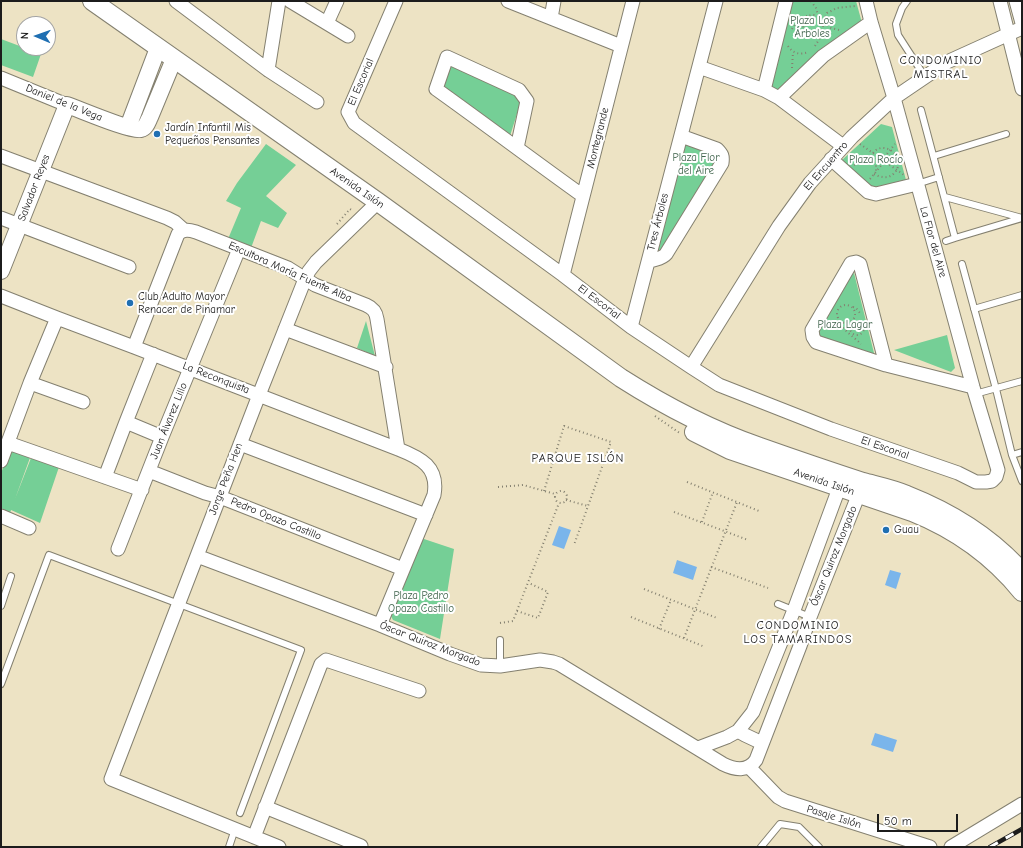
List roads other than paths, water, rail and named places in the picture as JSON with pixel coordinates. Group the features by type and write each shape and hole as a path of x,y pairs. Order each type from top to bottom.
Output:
{"main road":[{"name":"Avenida Islón","path":"92,1 378,202 622,378 664,404 710,427 841,481 862,488 934,521 960,536 989,557 1022,592"},
{"name":"Avenida Islón","path":"862,488 906,494 944,512 985,539 1022,572"}],"street":[{"path":"176,1 268,70 317,102"},
{"path":"268,70 279,1"},
{"path":"290,1 348,36"},
{"path":"327,23 337,1"},
{"name":"El Escorial","path":"396,1 348,112 354,123 563,275 631,327 691,368 719,385 831,429 958,473 976,482 992,481"},
{"path":"508,1 621,46"},
{"path":"551,18 554,1"},
{"name":"Montegrande","path":"563,275 633,1"},
{"name":"Tres Árboles","path":"631,327 716,1"},
{"path":"764,90 786,1"},
{"path":"1000,1 1022,89"},
{"path":"1016,1 1022,23"},
{"name":"La Flor del Aire","path":"867,5 974,391 998,470 996,477 992,481"},
{"path":"779,98 823,56 871,22"},
{"name":"El Encuentro","path":"691,368 779,226 810,183 847,142 894,98 947,62 1022,28"},
{"path":"128,127 158,48"},
{"path":"517,148 527,101 519,90 447,57 436,89 517,148 583,196"},
{"name":"Daniel de la Vega","path":"1,78 67,105 135,130 142,129 145,126 174,59"},
{"path":"699,67 764,90 847,142"},
{"name":"Salvador Reyes","path":"1,271 67,105"},
{"path":"648,262 656,258 663,257 666,254 722,163 722,154 717,149 681,136"},
{"path":"1,156 166,218 184,230 178,234 175,241 134,347"},
{"path":"831,159 868,192 876,194 917,184"},
{"name":"Jorge Peña Hen","path":"235,829 112,779 240,444 305,279 316,262 378,202"},
{"path":"1,218 129,267"},
{"name":"Escultora María Fuente Alba","path":"184,230 196,232 288,268 315,285 366,305 374,310 386,367 398,449"},
{"name":"Juan Álvarez Lillo","path":"118,549 239,249"},
{"path":"886,365 860,264 856,262 851,263 812,330 812,336 816,342 886,365 974,391"},
{"name":"La Reconquista","path":"1,296 191,368 415,456 428,466 433,476 435,488 434,495 426,515"},
{"path":"1,461 56,318"},
{"path":"285,329 386,367"},
{"path":"105,477 153,354"},
{"path":"30,383 83,402"},
{"path":"126,422 162,437"},
{"path":"8,443 142,490"},
{"path":"240,444 426,515 380,625"},
{"name":"Pedro Opazo Castillo","path":"149,471 205,493 220,497 403,569"},
{"name":"Óscar Quiroz Morgado","path":"698,748 727,737 738,730 753,712 794,610 841,481"},
{"name":"Óscar Quiroz Morgado","path":"197,556 481,665 500,666 540,660 559,664 728,766 739,768 749,767 756,760 810,617 862,488"},
{"path":"1,516 29,528"},
{"path":"254,837 321,664 326,660 419,691"},
{"path":"738,730 745,736 762,744"},
{"name":"Pasaje Islón","path":"749,767 778,797 785,801 930,847"},
{"path":"951,847 1022,804"},
{"path":"266,807 361,846"},
{"path":"235,829 279,847"}],"lane":[{"path":"907,1 902,8 896,24 898,36 925,77"},
{"path":"921,110 955,238"},
{"path":"934,156 1006,134"},
{"path":"917,184 939,177"},
{"path":"945,198 1022,218"},
{"path":"946,241 1022,218"},
{"path":"962,264 996,389 1012,455 1022,481"},
{"path":"974,309 1022,295"},
{"path":"974,391 996,389 1022,381"},
{"path":"1012,455 1022,452"},
{"path":"1,684 49,555 301,650 240,813"},
{"path":"1,606 11,576"},
{"path":"778,604 810,617"},
{"path":"500,640 500,666"},
{"path":"761,847 780,824 799,826 819,847"},
{"path":"229,847 235,829"}],"water":[{"path":"559,526 571,530 564,549 552,545"},
{"path":"677,560 697,567 693,580 673,573"},
{"path":"890,570 901,573 896,589 885,585"},
{"path":"875,733 897,740 893,752 871,745"}],"railway":[{"path":"990,847 1022,829"}],"place":[{"name":"Jardín Infantil Mis Pequeños Pensantes","path":"157,134"},
{"name":"Club Adulto Mayor Renacer de Pinamar","path":"130,303"},
{"name":"Guau","path":"886,530"}],"district":[{"name":"CONDOMINIO MISTRAL","path":"941,68"},
{"name":"PARQUE ISLÓN","path":"578,459"},
{"name":"CONDOMINIO LOS TAMARINDOS","path":"798,633"}],"park label":[{"name":"Plaza Los Árboles","path":"812,27"},
{"name":"Plaza Rocío","path":"876,160"},
{"name":"Plaza Flor del Aire","path":"696,164"},
{"name":"Plaza Lagar","path":"845,325"},
{"name":"Plaza Pedro Opazo Castillo","path":"421,602"}]}
